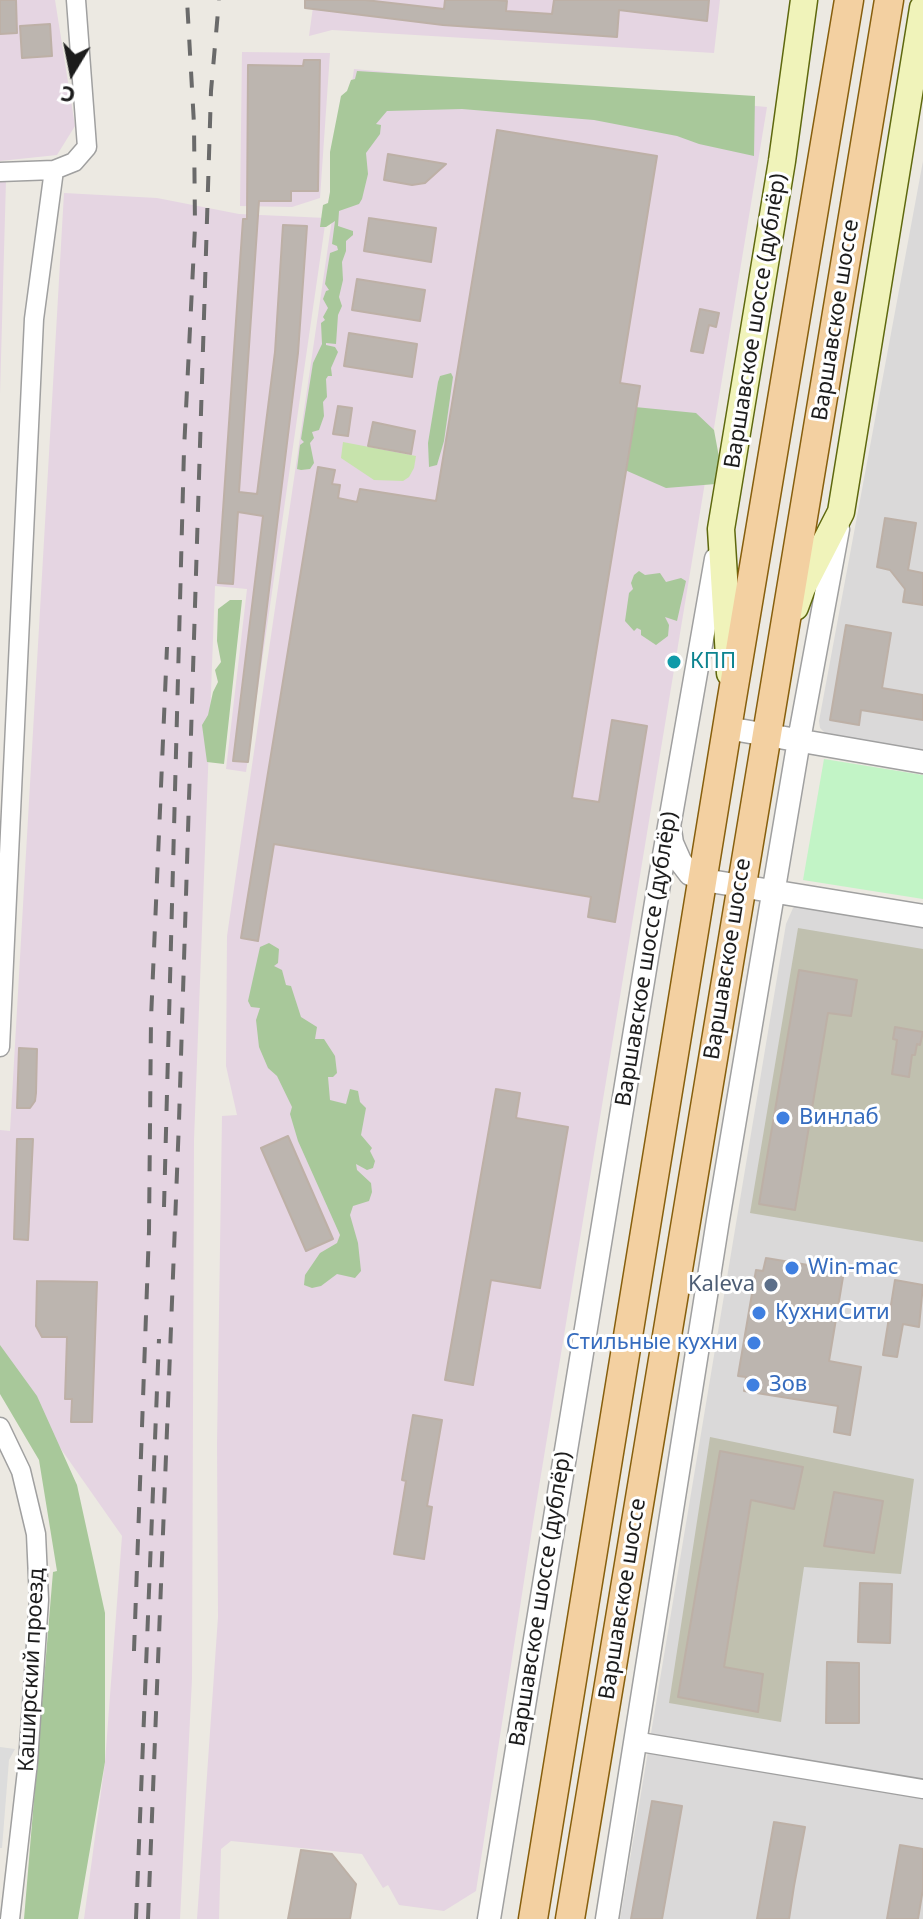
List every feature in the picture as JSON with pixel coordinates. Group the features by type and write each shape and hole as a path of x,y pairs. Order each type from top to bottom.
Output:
{"main road":[{"name":"Варшавское шоссе (дублёр)","path":"721,529 784,148 804,0"},
{"name":"Варшавское шоссе","path":"533,1919 849,0"},
{"name":"Варшавское шоссе","path":"570,1919 889,0"},
{"path":"782,640 802,588 841,512 920,42 923,8"},
{"path":"721,529 729,716"}],"street":[{"path":"0,172 54,170 74,162 87,147 76,0"},
{"path":"0,1047 34,319 54,170"},
{"path":"607,1919 772,892 841,512"},
{"name":"Варшавское шоссе (дублёр)","path":"489,1919 669,825 721,529"},
{"path":"729,716 767,735 923,762"},
{"path":"669,825 680,861 690,874 704,880 923,916"},
{"name":"Каширский проезд","path":"0,1427 21,1471 33,1521 39,1600 28,1762 10,1919"},
{"path":"634,1741 923,1789"}],"shaded area":[{"path":"0,0 55,0 75,126 57,155 0,161"},
{"path":"314,0 720,0 714,53 332,30 309,36"},
{"path":"242,52 330,53 320,198 292,207 240,206"},
{"path":"354,69 767,107 533,1523 476,1891 444,1911 399,1905 388,1885 383,1888 362,1854 231,1841 221,1849 219,1919 197,1919 218,1617 222,1116 237,1115 226,1066 227,936"},
{"path":"923,161 923,754 830,738 820,728 819,721"},
{"path":"6,180 0,394 0,181"},
{"path":"64,193 157,198 239,214 326,218 246,772 226,769 247,589 215,586 194,1140 192,1679 180,1919 84,1919 105,1762 122,1536 0,1362 0,1130 10,1131"},
{"path":"798,904 923,924 923,1919 620,1919 786,924"},
{"path":"798,928 923,949 923,1242 750,1213"},
{"path":"710,1437 914,1479 901,1574 804,1567 781,1722 669,1703"},
{"path":"0,1747 15,1749 9,1760 2,1848 0,1848"}],"green space":[{"path":"357,71 755,96 754,156 677,136 594,120 462,109 387,111 376,124 381,125 380,134 366,153 368,174 362,199 359,204 339,211 338,226 353,231 353,235 346,241 342,262 343,280 339,297 342,306 338,315 336,344 326,343 338,352 331,368 332,376 326,379 324,416 319,430 312,432 314,438 310,443 314,463 310,469 301,470 297,469 300,445 304,442 301,439 313,363 322,344 321,323 328,308 323,299 329,290 325,284 330,253 338,250 332,244 335,221 320,227 323,205 328,203 330,192 330,152 341,96 347,91 351,80 355,79"},
{"path":"451,373 444,441 437,465 429,467 428,443 438,382 440,376"},
{"path":"635,407 696,413 714,430 721,468 716,484 666,488 625,470"},
{"path":"343,442 416,456 414,468 403,481 374,480 341,458"},
{"path":"639,571 645,575 660,573 666,582 681,578 686,581 677,621 665,617 669,625 668,636 656,645 641,635 641,630 637,628 634,631 625,621 629,593 633,589 631,583"},
{"path":"230,600 242,600 224,764 207,762 202,725 218,682 215,670 221,662 217,641 218,609"},
{"path":"824,759 923,775 923,899 803,880"},
{"path":"269,943 279,949 278,963 274,966 282,970 286,985 291,986 301,1017 317,1027 315,1039 324,1039 335,1056 337,1073 328,1077 330,1100 346,1104 350,1089 358,1091 360,1102 366,1108 361,1135 372,1148 370,1151 375,1161 373,1168 367,1170 356,1164 357,1170 371,1183 372,1192 369,1201 353,1206 350,1215 358,1243 361,1271 355,1278 337,1274 321,1286 312,1288 304,1285 305,1275 320,1253 337,1243 340,1235 298,1141 290,1114 292,1107 259,1047 256,1020 260,1008 251,1007 248,1001 260,947"},
{"path":"0,1345 37,1396 77,1485 105,1613 105,1762 78,1919 24,1919 53,1572 57,1571 39,1460 0,1394"}],"building":[{"path":"0,0 16,0 17,33 0,34"},
{"path":"305,0 365,0 444,9 445,0 496,0 507,1 506,11 552,14 554,0 709,0 707,21 619,10 617,37 443,25 305,8"},
{"path":"50,24 52,56 22,58 20,26"},
{"path":"304,60 320,60 318,191 291,191 291,201 259,201 239,492 257,494 275,352 283,225 307,226 298,353 248,762 233,761 263,516 238,512 233,584 218,583 243,219 247,219 248,65 303,66"},
{"path":"497,130 657,156 620,383 640,386 572,798 599,802 612,720 647,726 615,922 588,917 591,897 274,844 258,941 241,938 318,467 335,470 332,484 340,485 338,498 357,502 360,489 436,501"},
{"path":"388,154 446,164 425,183 412,185 384,180"},
{"path":"369,218 436,228 431,262 364,251"},
{"path":"357,279 425,290 420,321 352,310"},
{"path":"700,309 719,313 716,327 709,325 703,353 691,351"},
{"path":"349,333 417,344 412,377 344,366"},
{"path":"338,406 352,408 348,436 333,434"},
{"path":"373,422 415,431 411,454 368,446"},
{"path":"885,518 916,523 908,570 923,573 923,605 903,602 905,589 890,570 877,567"},
{"path":"846,625 891,633 882,688 923,695 923,720 861,710 859,725 830,720"},
{"path":"799,970 857,980 851,1016 828,1013 795,1210 759,1204"},
{"path":"895,1027 923,1032 920,1045 917,1044 915,1055 912,1055 909,1077 892,1074 897,1040 893,1039"},
{"path":"19,1048 37,1049 36,1093 30,1108 17,1108"},
{"path":"496,1089 520,1093 516,1118 568,1127 540,1288 491,1280 473,1385 445,1380"},
{"path":"288,1136 333,1239 306,1251 261,1148"},
{"path":"17,1139 33,1139 28,1240 14,1239"},
{"path":"766,1258 844,1271 829,1361 861,1367 850,1435 834,1432 838,1406 744,1391 746,1377 738,1376 756,1270 763,1271"},
{"path":"895,1280 923,1285 919,1327 903,1324 897,1357 883,1355"},
{"path":"37,1281 97,1282 92,1422 71,1422 72,1399 65,1399 67,1337 42,1337 36,1326"},
{"path":"413,1415 442,1420 427,1506 432,1507 424,1559 394,1554"},
{"path":"720,1451 803,1467 794,1509 751,1500 724,1667 763,1674 758,1712 678,1697"},
{"path":"834,1492 883,1501 874,1553 824,1546"},
{"path":"860,1583 892,1584 890,1643 858,1642"},
{"path":"827,1662 859,1663 859,1723 826,1723"},
{"path":"652,1801 682,1806 672,1863 662,1919 631,1919"},
{"path":"774,1822 805,1827 789,1919 757,1919"},
{"path":"900,1845 923,1849 923,1889 918,1919 887,1919"},
{"path":"301,1850 332,1854 356,1884 350,1919 288,1919"}],"railway":[{"path":"164,1207 184,450 195,227 194,124 187,0"},
{"path":"148,1919 179,1121 211,91 219,0"},
{"path":"134,1651 149,1231 151,1019 167,647"},
{"path":"136,1919 159,1339"}],"place":[{"name":"КПП","path":"674,662"},
{"name":"Винлаб","path":"783,1118"},
{"name":"Win-mac","path":"792,1268"},
{"name":"Kaleva","path":"771,1285"},
{"name":"КухниСити","path":"759,1313"},
{"name":"Стильные кухни","path":"754,1343"},
{"name":"Зов","path":"753,1385"}]}
